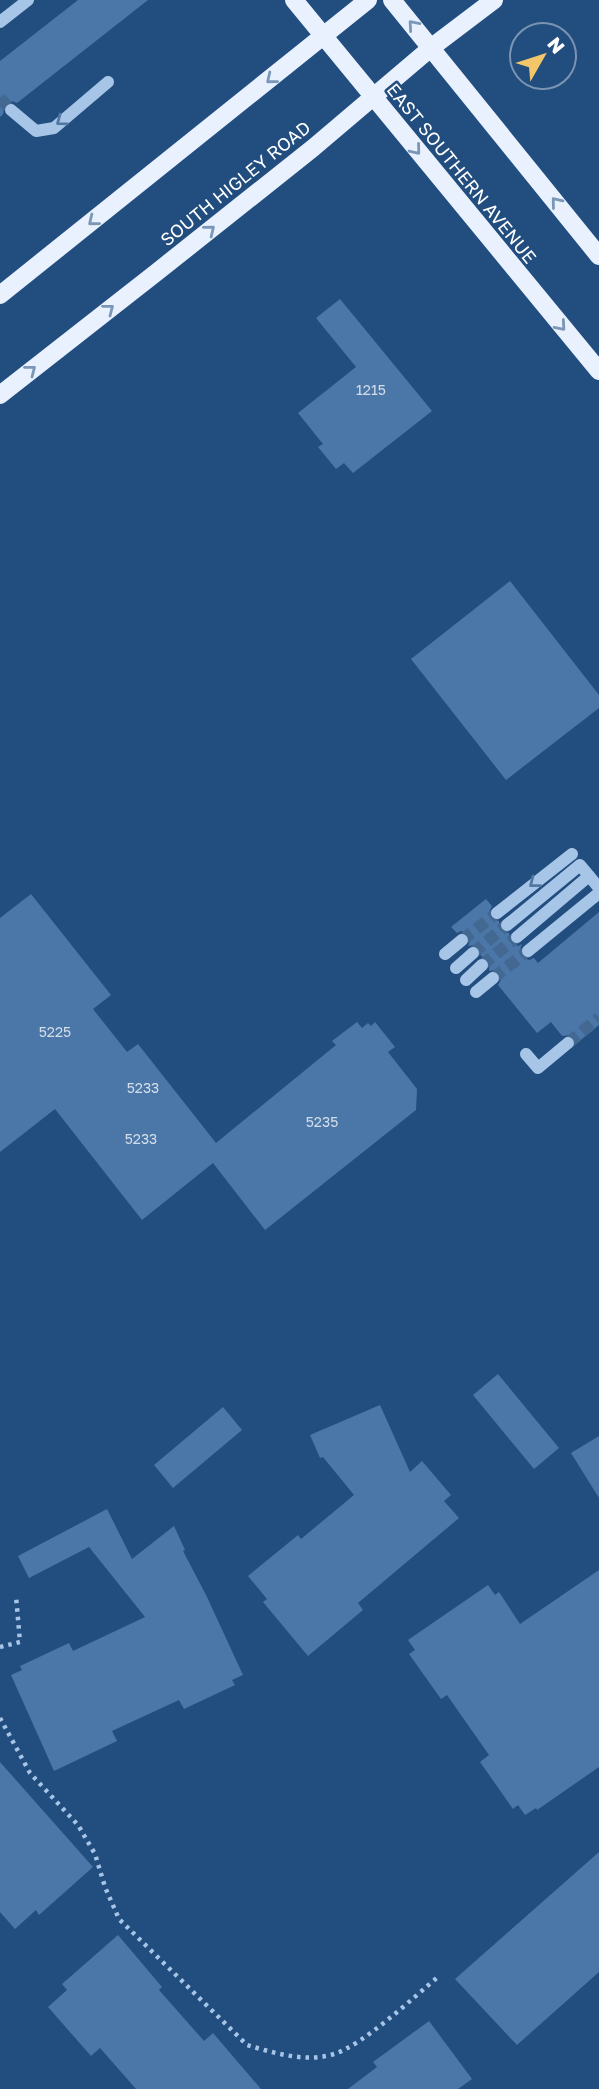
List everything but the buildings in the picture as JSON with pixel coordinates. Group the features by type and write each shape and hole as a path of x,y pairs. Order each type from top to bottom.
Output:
{"main road":[{"name":"EAST SOUTHERN AVENUE","path":"294,0 599,371"},
{"path":"0,295 368,0"},
{"path":"392,0 599,256"},
{"name":"SOUTH HIGLEY ROAD","path":"0,395 494,0"}],"lane":[{"path":"0,22 28,0"},
{"path":"10,110 36,131 54,128 108,82"},
{"path":"497,913 572,854"},
{"path":"507,925 580,864 599,891 528,951"},
{"path":"517,937 589,876"},
{"path":"445,954 462,940"},
{"path":"456,968 472,953"},
{"path":"466,980 482,965"},
{"path":"476,992 493,978"},
{"path":"526,1054 538,1068 568,1043"}],"path":[{"path":"0,1647 20,1642 16,1596"},
{"path":"0,1718 30,1773 78,1825 95,1854 119,1919 247,2045 309,2057 334,2054 362,2039 439,1976"}],"tunnel":[{"path":"0,98 11,110"},
{"path":"462,940 497,913"},
{"path":"473,953 507,925"},
{"path":"482,965 517,937"},
{"path":"493,978 528,951"},
{"path":"568,1043 599,1018"}]}
